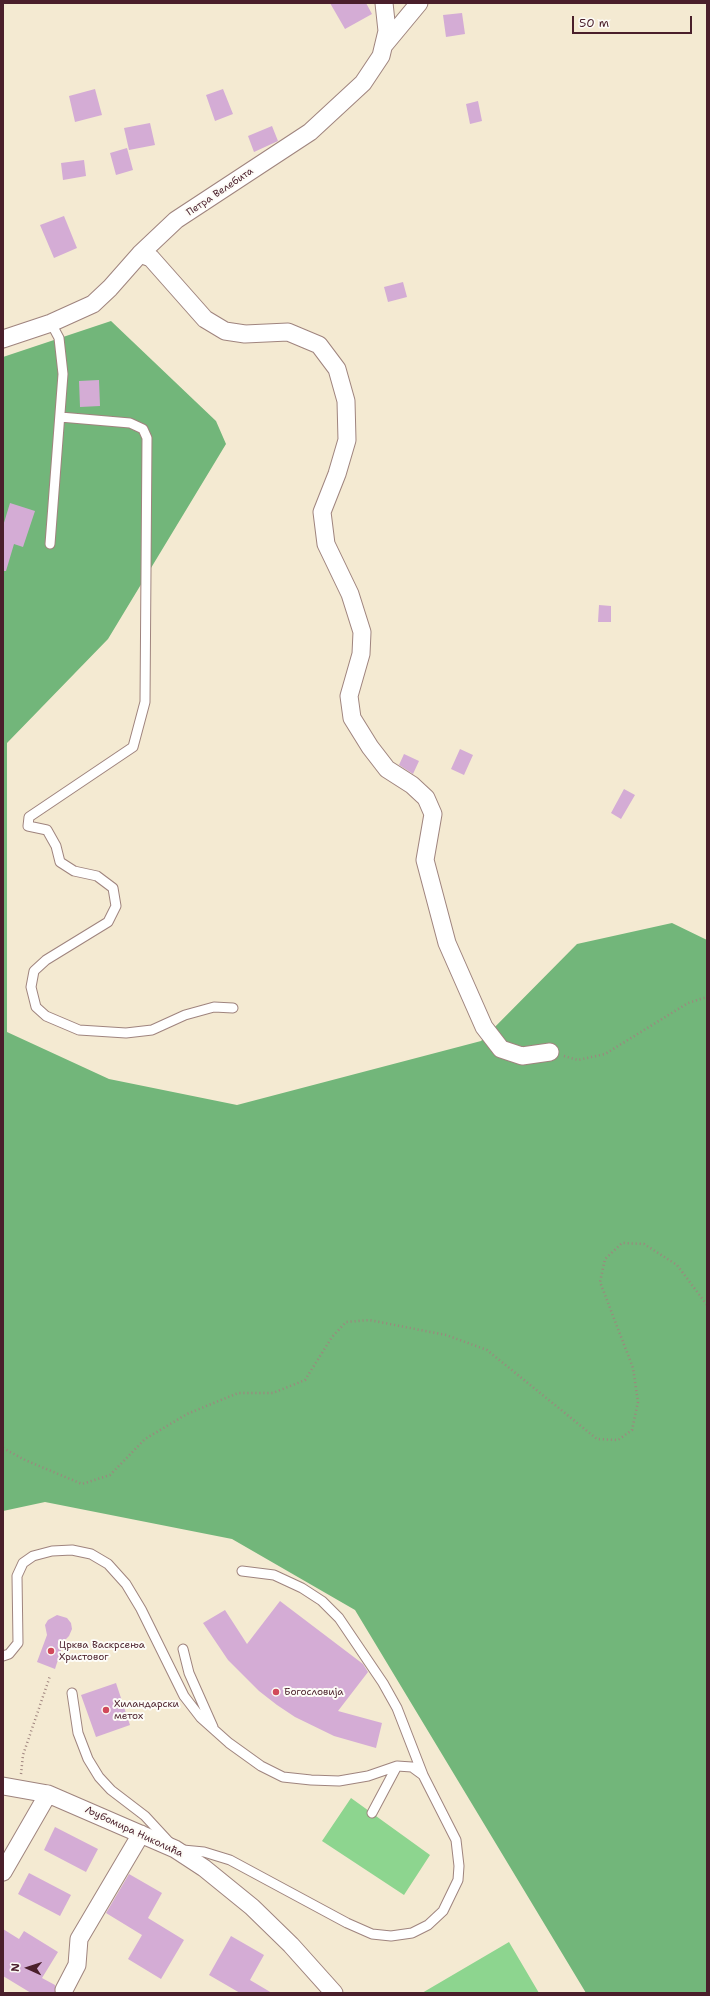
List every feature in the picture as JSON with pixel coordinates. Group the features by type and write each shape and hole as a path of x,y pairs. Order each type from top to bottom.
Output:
{"street":[{"name":"Петра Велебита","path":"3,338 51,323 93,304 110,288 140,254 176,220 310,132 363,83 381,56 388,31 384,3"},
{"path":"385,45 420,3"},
{"path":"140,254 151,258 205,319 225,331 245,334 288,332 319,345 337,369 346,401 347,440 322,512 326,544 350,594 362,632 361,654 349,696 352,718 386,769 412,784 426,798 433,814 425,860 447,943 484,1027 501,1049 522,1056 550,1052"},
{"name":"Љубомира Николића","path":"3,1786 48,1794 175,1849 204,1868 252,1907 291,1945 325,1989"},
{"path":"3,1872 48,1794"},
{"path":"64,1990 77,1965 79,1939 141,1834"}],"lane":[{"path":"50,544 63,374 59,338 51,323"},
{"path":"60,417 130,423 143,429 147,438 145,702 133,747 29,817 28,826 47,830 56,846 60,862 74,871 97,876 114,888 116,906 108,922 46,960 34,970 31,987 36,1007 46,1016 79,1030 126,1033 152,1030 185,1015 214,1007 233,1008"},
{"path":"3,1656 9,1654 18,1643 17,1576 23,1564 33,1556 52,1551 72,1550 91,1554 108,1564 126,1584 141,1609 184,1696 201,1718 261,1766 283,1777 338,1781 368,1776 397,1766 412,1767 423,1775"},
{"path":"72,1693 78,1733 88,1759 99,1777 111,1790 145,1816 175,1849 204,1852 230,1860 347,1923 372,1934 391,1936 412,1933 428,1924 443,1911 458,1880 459,1866 456,1840 423,1775 397,1708 375,1670 339,1618 322,1601 302,1588 274,1575 242,1571"},
{"path":"184,1649 189,1673 215,1730"},
{"path":"372,1813 397,1766"}],"path":[{"path":"550,1052 578,1060 605,1054 688,1003 707,998"},
{"path":"3,1448 26,1460 82,1484 110,1475 145,1440 187,1414 238,1393 273,1393 305,1380 332,1337 346,1322 369,1320 446,1335 487,1350 597,1439 618,1440 632,1430 638,1402 633,1368 600,1282 605,1259 622,1243 644,1244 677,1265 707,1305"},
{"path":"20,1788 23,1755 50,1676"}],"green space":[{"path":"111,321 216,421 226,444 108,639 7,743 7,1032 109,1079 237,1105 481,1041 577,944 672,923 707,940 707,1993 586,1993 355,1610 232,1539 45,1502 3,1511 3,357"},
{"path":"351,1798 430,1855 404,1895 322,1841"},
{"path":"509,1942 539,1993 422,1993"}],"building":[{"path":"330,3 366,3 372,14 345,29"},
{"path":"462,13 465,34 446,37 443,15"},
{"path":"95,89 102,115 75,122 69,96"},
{"path":"223,89 233,114 215,121 206,95"},
{"path":"478,101 482,121 470,124 466,104"},
{"path":"150,123 155,145 129,150 124,128"},
{"path":"272,126 278,141 254,152 248,136"},
{"path":"127,148 133,170 116,175 110,153"},
{"path":"84,160 86,176 63,180 61,163"},
{"path":"64,216 77,248 54,258 40,225"},
{"path":"403,282 407,297 388,302 384,287"},
{"path":"99,380 100,406 80,407 79,381"},
{"path":"10,503 35,511 23,547 14,544 6,571 3,571 3,526"},
{"path":"599,605 611,606 611,622 598,622"},
{"path":"460,749 473,755 464,775 451,769"},
{"path":"404,754 419,761 413,774 399,765"},
{"path":"624,789 635,795 621,819 611,813"},
{"path":"280,1601 363,1664 368,1672 338,1711 382,1723 376,1748 334,1736 295,1717 277,1705 259,1691 228,1660 203,1623 225,1610 247,1644"},
{"name":"Црква Васкрсења Христовог","path":"57,1615 67,1618 71,1623 72,1629 69,1636 64,1641 55,1669 37,1662 47,1635 45,1625 48,1620"},
{"name":"Хиландарски метох","path":"116,1683 130,1725 96,1737 81,1695"},
{"path":"55,1827 98,1849 86,1872 44,1850"},
{"path":"29,1873 71,1895 60,1916 18,1894"},
{"path":"129,1874 162,1893 148,1918 184,1940 161,1979 128,1959 142,1935 106,1913"},
{"path":"3,1929 19,1939 24,1931 58,1952 42,1978 55,1985 55,1993 31,1993 3,1976"},
{"path":"231,1936 264,1955 250,1980 272,1993 240,1993 209,1975"}],"place":[{"name":"Црква Васкрсења Христовог","path":"51,1651"},
{"name":"Богословија","path":"276,1692"},
{"name":"Хиландарски метох","path":"106,1710"}]}
